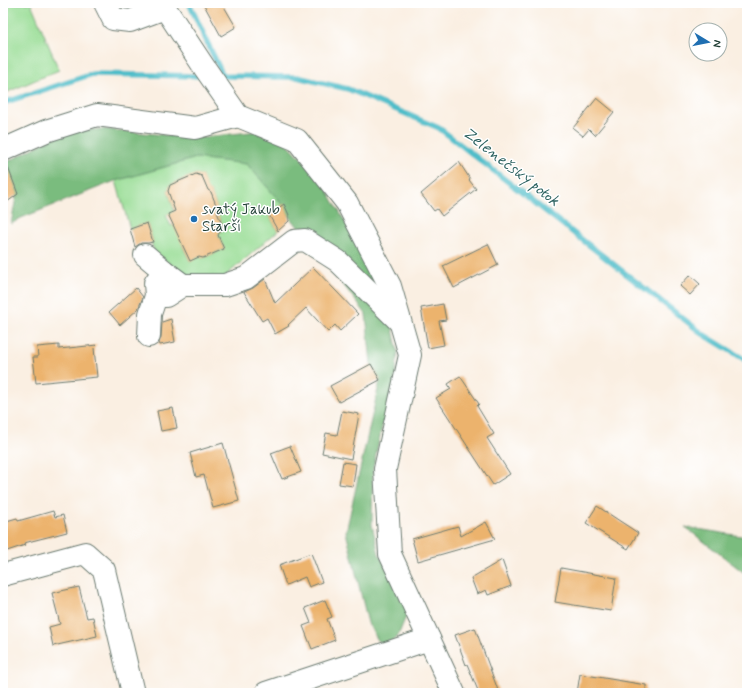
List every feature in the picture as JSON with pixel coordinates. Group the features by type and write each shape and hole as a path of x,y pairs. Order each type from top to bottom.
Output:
{"street":[{"path":"105,3 113,19 130,21 164,5 238,116 297,140 347,203 390,286 410,355 385,469 390,554 454,693"},
{"path":"3,150 46,131 97,115 195,128 238,116"},
{"path":"156,296 166,296 183,285 226,285 246,278 294,241 305,240 338,261 400,322"},
{"path":"145,255 183,285"},
{"path":"149,336 150,314 156,296 155,283 164,271"},
{"path":"3,575 85,553 104,570 133,693"},
{"path":"266,693 429,639"}],"green space":[{"path":"3,3 31,3 59,70 3,94"},
{"path":"102,129 196,138 259,131 288,144 321,179 385,293 398,352 394,387 382,427 373,468 372,525 379,554 409,609 398,636 383,649 368,623 346,532 380,380 371,364 366,314 291,218 284,206 247,164 196,158 115,181 21,218 11,224 17,192 5,163 53,138 77,131"},
{"path":"196,158 247,164 284,206 281,206 270,214 270,217 277,230 279,230 223,278 184,274 155,253 147,223 130,229 116,181","holes":["196,174 202,176 207,190 211,192 218,210 217,212 223,227 218,235 224,249 203,258 199,257 190,261 183,247 178,223 171,226 166,215 174,212 168,191 170,185"]},
{"path":"685,527 747,537 747,575"}],"building":[{"path":"203,3 222,3 236,27 221,36"},
{"path":"597,98 614,112 595,135 589,129 583,136 573,128"},
{"path":"3,162 6,162 18,194 3,205"},
{"path":"459,162 476,189 442,216 437,209 434,211 421,194"},
{"name":"svatý Jakub Starší","path":"196,174 202,176 208,190 211,192 218,210 217,212 223,227 218,235 224,249 203,258 199,257 190,261 168,214 175,211 168,191 170,185"},
{"path":"284,204 289,215 289,221 278,231 269,215"},
{"path":"147,223 153,242 141,243 135,247 130,229"},
{"path":"488,244 498,265 454,288 443,266"},
{"path":"313,267 358,314 340,331 335,325 328,332 306,308 288,325 289,326 275,334 267,318 262,321 244,292 253,288 265,279 275,303"},
{"path":"690,275 700,284 690,295 680,286"},
{"path":"136,288 143,297 138,309 120,325 109,312"},
{"path":"443,304 446,320 439,321 444,345 428,348 421,308"},
{"path":"171,319 175,342 160,345 162,322"},
{"path":"59,345 59,349 97,345 94,348 97,377 36,383 33,357 38,357 37,347"},
{"path":"371,364 380,380 339,402 330,386"},
{"path":"460,376 479,404 477,406 494,434 487,438 510,474 493,485 436,398 451,389 448,384"},
{"path":"173,408 177,428 161,431 157,411"},
{"path":"342,411 359,414 351,459 322,453 326,433 337,435"},
{"path":"223,443 239,501 213,508 204,475 196,477 190,453"},
{"path":"290,446 301,472 282,479 271,453"},
{"path":"343,462 356,464 353,486 339,484"},
{"path":"597,506 638,533 628,549 586,523"},
{"path":"53,511 55,517 63,515 67,532 24,543 25,545 7,551 3,537 3,522 17,518 18,521"},
{"path":"486,522 495,539 418,561 412,539 458,526 461,536"},
{"path":"311,553 322,582 309,587 305,577 286,585 279,565"},
{"path":"502,560 511,586 488,595 486,590 477,594 471,578"},
{"path":"561,568 616,578 611,611 555,602"},
{"path":"79,587 87,618 93,617 97,636 53,646 49,627 60,624 52,593"},
{"path":"325,600 332,617 327,619 335,640 312,649 303,626 311,623 305,608"},
{"path":"475,628 499,693 479,693 467,664 466,665 455,635"},
{"path":"580,674 646,685 646,693 577,693"}],"waterway":[{"name":"Zelenečský potok","path":"189,3 223,76 297,77 348,89 439,128 703,334 747,361"},
{"name":"Zelenečský potok","path":"3,103 93,74 202,76"}],"place":[{"name":"svatý Jakub Starší","path":"194,219"}]}
